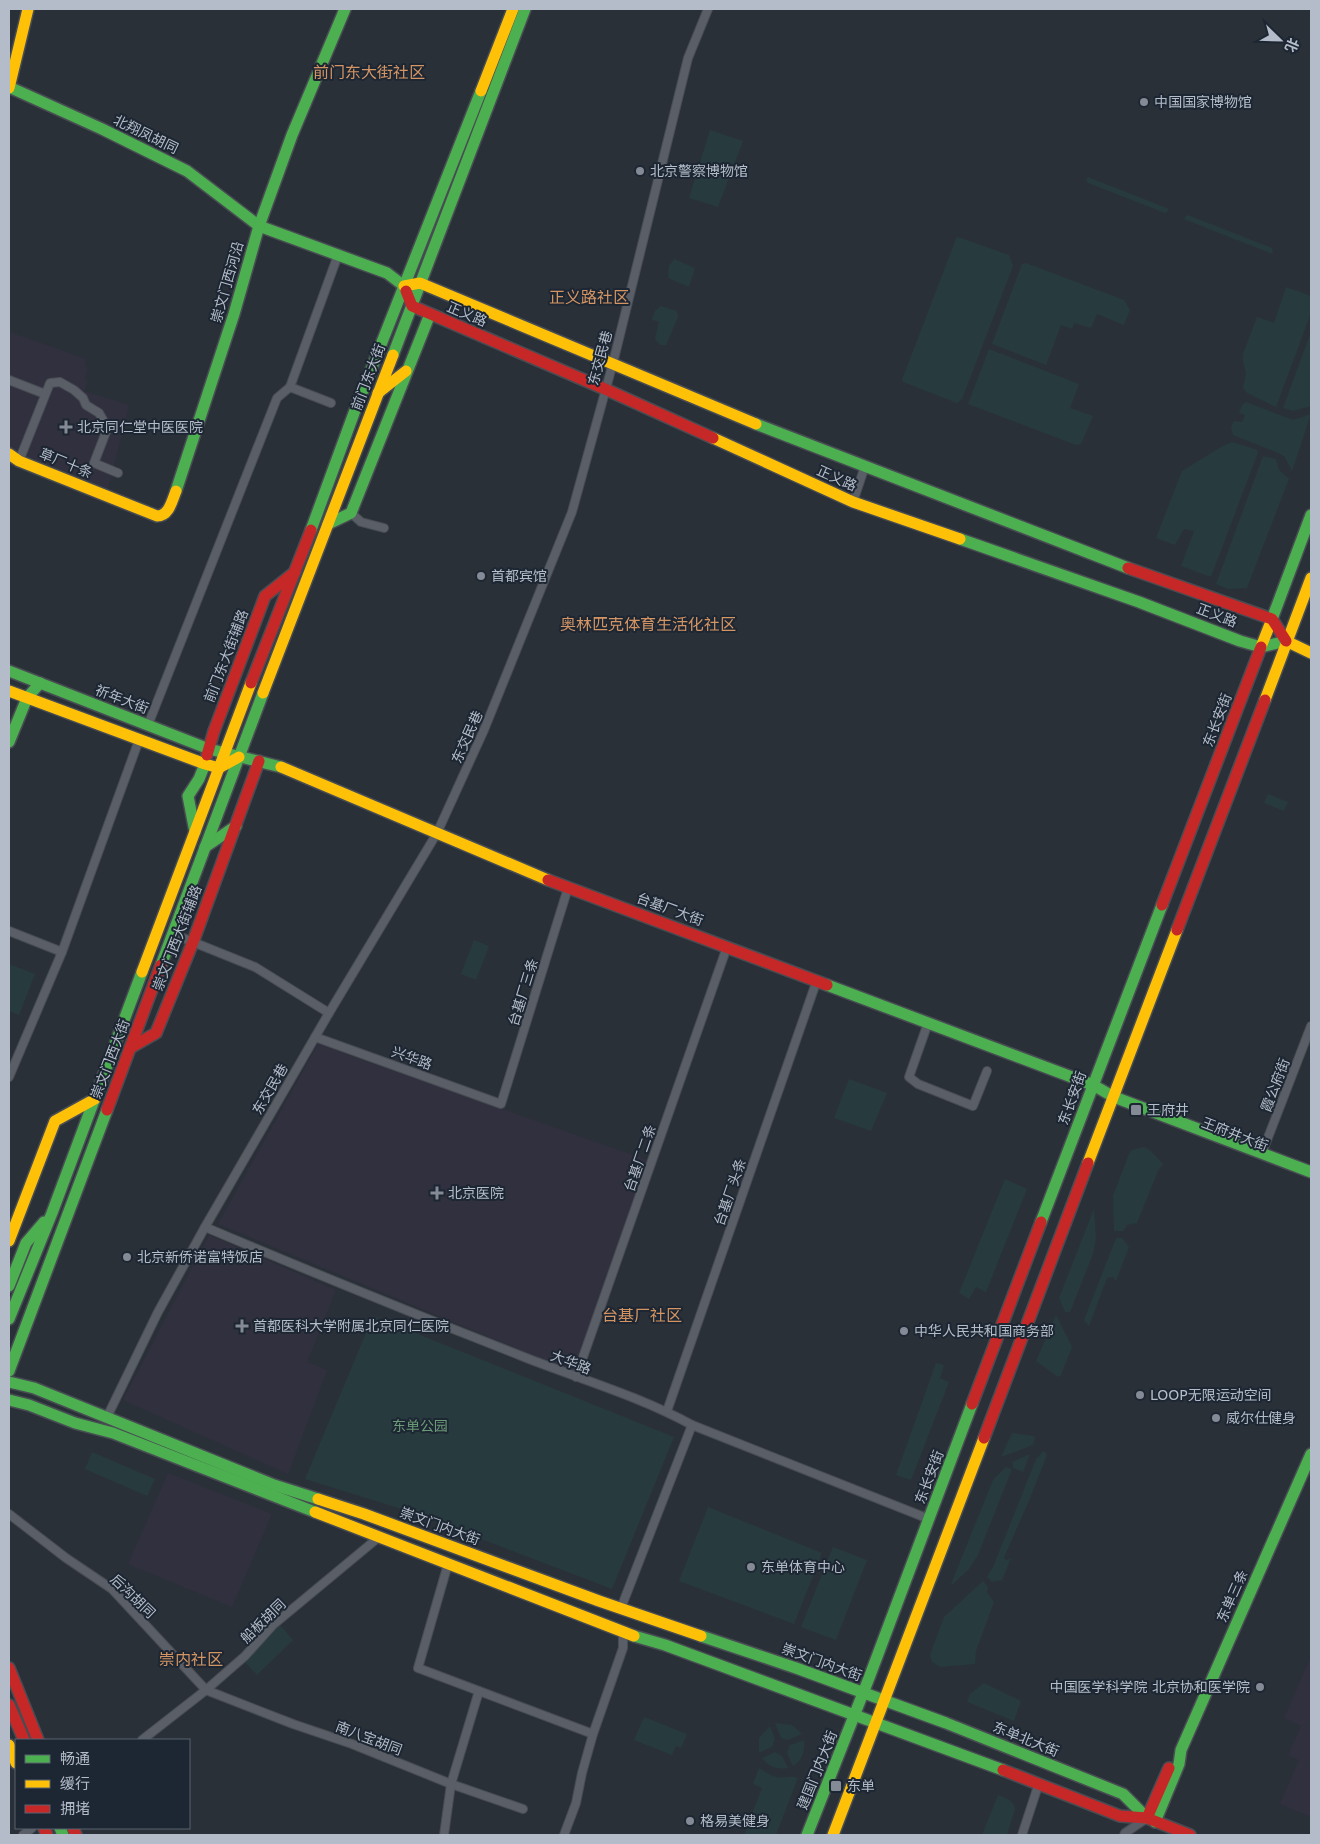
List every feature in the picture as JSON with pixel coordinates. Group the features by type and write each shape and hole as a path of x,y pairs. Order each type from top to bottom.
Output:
{"main road":[{"path":"9,87 28,9"},
{"name":"崇文门西河沿","path":"113,498 156,516 162,516 167,512 184,470 234,314 259,226 292,135 345,9"},
{"name":"前门东大街","path":"219,768 354,413 513,9"},
{"name":"前门东大街","path":"239,757 525,9"},
{"name":"北翔凤胡同","path":"9,87 187,171 259,226 387,273 404,286"},
{"path":"412,306 404,286 420,283"},
{"name":"正义路","path":"420,283 742,419 1139,572 1272,619"},
{"name":"正义路","path":"412,306 605,389 853,502 1262,647"},
{"path":"328,524 352,513 406,370 430,314"},
{"path":"378,393 406,370"},
{"name":"草厂十条","path":"9,454 19,461 113,498"},
{"name":"东长安街","path":"855,1716 1311,515"},
{"name":"前门东大街辅路","path":"195,832 188,796 199,779 205,764 214,731 265,596 295,572"},
{"path":"832,1835 1311,578"},
{"path":"1272,619 1286,641 1311,653"},
{"path":"1262,647 1286,641"},
{"name":"祈年大街","path":"9,671 209,749 239,757"},
{"path":"9,742 27,698 40,683"},
{"path":"9,691 205,764 219,768 239,757"},
{"name":"台基厂大街","path":"239,757 277,765 568,888 1093,1085"},
{"name":"崇文门西大街","path":"9,1372 239,757"},
{"name":"崇文门西大街辅路","path":"130,1048 156,1033 193,942 260,761"},
{"name":"崇文门西大街","path":"9,1319 52,1213 219,768"},
{"path":"205,847 236,826"},
{"name":"王府井大街","path":"1093,1085 1113,1100 1311,1179"},
{"path":"9,1241 55,1121 95,1099"},
{"name":"王府井大街","path":"1113,1100 1311,1172"},
{"path":"9,1286 26,1243 52,1213"},
{"name":"崇文门内大街","path":"9,1382 34,1388 274,1485 364,1514 884,1701"},
{"path":"9,1400 29,1405 75,1423 113,1433 623,1633 674,1649 855,1716"},
{"name":"东单三条","path":"1152,1820 1172,1761 1181,1750 1311,1454"},
{"path":"9,1668 38,1739"},
{"name":"东单北大街","path":"884,1701 954,1726 1123,1794 1152,1820"},
{"path":"9,1705 24,1739"},
{"name":"东单北大街","path":"855,1716 1039,1783 1120,1816 1152,1820 1190,1835"},
{"name":"建国门内大街","path":"807,1835 855,1716"},
{"path":"9,1746 15,1761"}],"street":[{"name":"东交民巷","path":"107,1417 158,1312 205,1227 329,1013 437,833 484,730 572,512 613,364 688,58 708,9"},
{"path":"148,725 270,412 277,398 290,387 338,254"},
{"path":"9,380 45,394"},
{"path":"19,461 50,383 60,382 78,393 86,405 99,413 105,424 106,432 94,464 118,474"},
{"path":"290,387 331,403"},
{"path":"853,502 864,466"},
{"path":"352,513 361,522 384,528"},
{"path":"9,1077 62,952 139,740"},
{"name":"台基厂三条","path":"501,1104 568,888"},
{"path":"9,931 62,952"},
{"path":"173,934 255,967 329,1013"},
{"name":"台基厂二条","path":"576,1377 727,947"},
{"name":"台基厂头条","path":"666,1411 817,980"},
{"path":"928,1023 908,1077 918,1084 973,1106 988,1071"},
{"name":"霞公府街","path":"1262,1153 1309,1038 1311,1026"},
{"name":"兴华路","path":"315,1037 501,1104"},
{"name":"大华路","path":"205,1227 337,1283 666,1411 692,1425 929,1519"},
{"path":"621,1608 692,1425"},
{"name":"后沟胡同","path":"9,1514 66,1558 112,1589 206,1690"},
{"name":"船板胡同","path":"143,1739 206,1690 245,1656 274,1625 379,1537"},
{"path":"448,1564 418,1668 593,1734"},
{"path":"564,1835 576,1804 593,1734 623,1648 623,1633"},
{"name":"南八宝胡同","path":"206,1690 293,1724 352,1744 451,1784 523,1809"},
{"path":"444,1835 451,1784 479,1691"},
{"path":"1022,1835 1039,1783"},
{"path":"1124,1835 1125,1832 1152,1820"}],"shaded area":[{"name":"北京同仁堂中医医院","path":"10,332 86,359 85,366 88,368 85,379 88,381 84,391 129,405 108,489 9,449"},
{"name":"北京医院","path":"318,1044 650,1161 573,1372 218,1224"},
{"name":"首都医科大学附属北京同仁医院","path":"209,1235 336,1290 307,1362 327,1370 288,1474 123,1400"},
{"path":"168,1473 272,1514 232,1607 128,1564"},
{"path":"1311,1656 1311,1817 1280,1804 1299,1760 1288,1755 1301,1726 1284,1718"}],"green space":[{"path":"710,130 743,141 718,207 689,198"},
{"path":"1088,177 1169,210 1165,213 1088,183 1086,180"},
{"path":"1188,215 1272,248 1273,253 1186,220 1184,218"},
{"path":"958,237 1009,255 1013,266 962,399 957,403 902,380"},
{"path":"674,259 695,268 689,287 668,278 669,266"},
{"path":"1026,263 1124,300 1130,310 1124,325 1097,314 1091,328 1074,323 1072,329 1061,325 1046,365 992,344 1022,264"},
{"path":"1286,287 1311,296 1311,313 1276,407 1247,393 1243,388 1246,373 1243,354 1257,317 1274,323"},
{"path":"661,306 677,311 678,317 666,345 660,345 655,339 659,322 652,320 655,311"},
{"path":"1311,332 1311,406 1293,411 1283,408"},
{"path":"989,349 1079,384 1070,408 1093,416 1081,444 1076,445 968,404"},
{"path":"1246,402 1293,420 1311,414 1292,471 1284,456 1233,435 1231,427 1234,421 1242,422 1245,415 1239,413 1242,405"},
{"path":"1232,442 1258,450 1211,577 1181,566 1194,531 1184,529 1175,545 1156,538 1182,471"},
{"path":"1263,456 1276,459 1279,470 1289,479 1247,588 1228,589 1216,584"},
{"path":"1268,794 1288,802 1284,811 1264,803"},
{"path":"474,940 489,946 476,980 461,974"},
{"path":"9,964 35,974 19,1015 9,1011"},
{"path":"849,1079 887,1093 871,1131 834,1118"},
{"path":"1144,1147 1150,1150 1163,1164 1158,1171 1137,1223 1127,1225 1123,1231 1114,1231 1113,1196 1129,1154 1132,1150"},
{"path":"1005,1179 1027,1189 986,1292 976,1287 969,1299 959,1293"},
{"path":"1094,1209 1096,1238 1093,1254 1070,1312 1065,1312 1059,1298"},
{"path":"1116,1238 1122,1238 1129,1247 1116,1281 1113,1277 1107,1278 1089,1326 1084,1320"},
{"path":"1056,1315 1072,1347 1061,1375 1058,1377 1036,1361"},
{"name":"东单公园","path":"373,1316 674,1437 612,1589 411,1512 305,1479"},
{"path":"936,1363 944,1365 940,1378 949,1382 911,1480 896,1475"},
{"path":"1012,1433 1033,1436 1035,1438 1033,1445 1001,1457"},
{"path":"92,1452 155,1479 147,1496 85,1469"},
{"path":"1042,1452 1045,1452 1047,1455 1004,1558 1006,1560 1011,1558 1002,1580 992,1582 987,1577 993,1567 1036,1459"},
{"path":"1030,1454 1023,1472 1013,1468 1012,1462"},
{"path":"1006,1467 1012,1469 978,1555 969,1569 952,1585 993,1480"},
{"name":"东单体育中心","path":"708,1507 822,1553 794,1624 679,1581"},
{"path":"833,1547 867,1560 836,1640 801,1627"},
{"path":"983,1581 988,1587 987,1592 994,1602 976,1651 975,1664 940,1667 932,1662 930,1655 944,1617"},
{"path":"280,1625 293,1640 257,1675 243,1660"},
{"path":"984,1683 1021,1701 1014,1721 967,1702 970,1694"},
{"path":"644,1717 687,1734 681,1748 676,1746 672,1755 634,1740"},
{"path":"775,1723 792,1725 802,1734 788,1740 781,1738"},
{"path":"770,1726 775,1739 773,1746 759,1753 759,1738"},
{"path":"804,1740 803,1755 793,1766 787,1753 790,1745"},
{"path":"775,1752 782,1756 788,1768 773,1767 762,1758"},
{"path":"759,1768 775,1776 798,1778 776,1835 744,1835 762,1788 753,1784"},
{"path":"998,1795 1011,1801 1015,1809 1007,1835 982,1835"}],"traffic: fast":[{"path":"176,491 234,314 259,226 292,135 345,9"},
{"path":"393,355 525,9"},
{"path":"9,87 102,129 187,171 259,226 387,273 404,286 406,291"},
{"path":"311,530 354,413 481,91"},
{"path":"328,524 351,513 430,314"},
{"path":"756,424 1128,568"},
{"path":"1272,619 1311,515"},
{"path":"960,539 1139,602 1240,641 1261,647 1286,641"},
{"path":"9,671 209,749 281,767"},
{"path":"9,742 27,698 40,683"},
{"path":"161,965 263,693"},
{"path":"195,832 188,796 199,779 205,764"},
{"path":"205,847 236,826"},
{"path":"1041,1222 1162,905"},
{"path":"9,1319 52,1213 142,972"},
{"path":"827,985 1093,1085 1114,1097 1311,1172"},
{"path":"9,1371 107,1110"},
{"path":"9,1286 26,1243 44,1222"},
{"path":"9,1382 34,1388 274,1485 318,1499"},
{"path":"9,1400 29,1405 75,1423 113,1433 315,1512"},
{"path":"807,1835 869,1678 972,1404"},
{"path":"1155,1822 1179,1764 1181,1750 1311,1454"},
{"path":"634,1636 665,1645 1003,1770"},
{"path":"701,1636 796,1668 946,1723 1123,1794 1147,1818"},
{"path":"60,1829 63,1835"}],"traffic: slow":[{"path":"9,88 28,9"},
{"path":"481,91 513,9"},
{"path":"404,286 420,283 756,424"},
{"path":"263,693 393,355"},
{"path":"378,393 406,371"},
{"path":"713,438 853,502 960,539"},
{"path":"9,454 19,461 157,516 167,511 176,491"},
{"path":"1265,700 1311,578"},
{"path":"1261,647 1272,619"},
{"path":"1286,641 1311,653"},
{"path":"142,972 251,683"},
{"path":"9,691 205,764 219,768 239,757"},
{"path":"281,767 548,880"},
{"path":"1088,1163 1177,930"},
{"path":"9,1241 55,1121 95,1099"},
{"path":"833,1835 984,1438"},
{"path":"318,1499 701,1636"},
{"path":"315,1512 634,1636"},
{"path":"9,1745 15,1760"}],"traffic: jam":[{"path":"406,291 412,306 713,438"},
{"path":"251,683 311,530"},
{"path":"1128,568 1272,619 1286,641"},
{"path":"207,755 214,731 265,596 295,572"},
{"path":"1162,905 1261,647"},
{"path":"1177,930 1265,700"},
{"path":"130,1048 156,1033 193,942 259,761"},
{"path":"548,880 827,985"},
{"path":"107,1110 161,965"},
{"path":"984,1438 1088,1163"},
{"path":"972,1404 1041,1222"},
{"path":"9,1668 38,1739"},
{"path":"9,1705 24,1739"},
{"path":"1147,1818 1169,1768"},
{"path":"1003,1770 1120,1816 1147,1818 1190,1835"},
{"path":"44,1829 47,1835"},
{"path":"73,1829 76,1835"}],"place":[{"name":"中国国家博物馆","path":"1144,102"},
{"name":"北京警察博物馆","path":"640,171"},
{"name":"北京同仁堂中医医院","path":"66,427"},
{"name":"首都宾馆","path":"481,576"},
{"name":"王府井","path":"1136,1110"},
{"name":"北京医院","path":"437,1193"},
{"name":"北京新侨诺富特饭店","path":"127,1257"},
{"name":"首都医科大学附属北京同仁医院","path":"242,1326"},
{"name":"中华人民共和国商务部","path":"904,1331"},
{"name":"LOOP无限运动空间","path":"1140,1395"},
{"name":"威尔仕健身","path":"1216,1418"},
{"name":"东单体育中心","path":"751,1567"},
{"name":"中国医学科学院 北京协和医学院","path":"1260,1687"},
{"name":"东单","path":"836,1786"},
{"name":"格易美健身","path":"690,1821"}],"district":[{"name":"前门东大街社区","path":"369,72"},
{"name":"正义路社区","path":"589,297"},
{"name":"奥林匹克体育生活化社区","path":"648,624"},
{"name":"台基厂社区","path":"642,1315"},
{"name":"崇内社区","path":"191,1659"}]}
